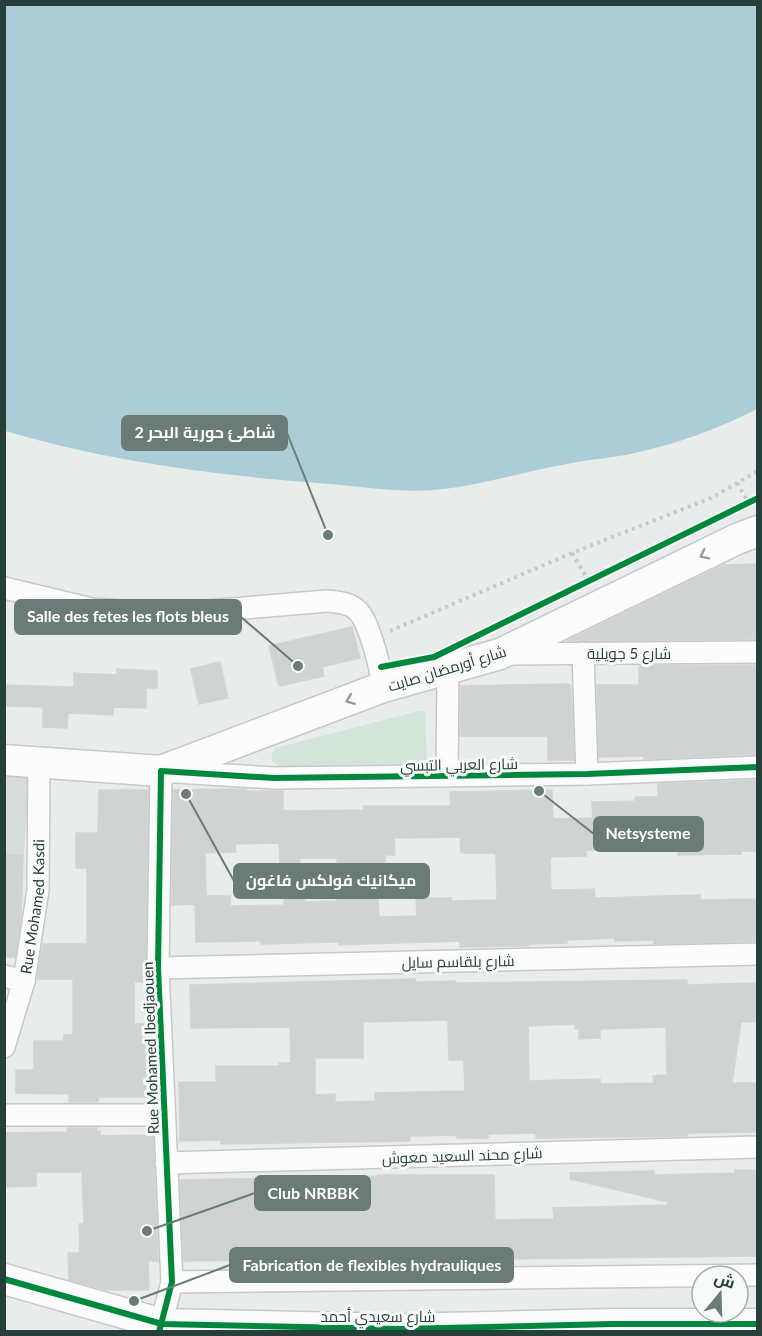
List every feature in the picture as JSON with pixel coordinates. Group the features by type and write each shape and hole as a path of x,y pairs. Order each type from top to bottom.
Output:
{"main road":[{"name":"شارع أورمضان صايت","path":"161,771 383,687 500,654 737,539 758,531"},
{"path":"4,760 161,771"},
{"name":"شارع سعيدي أحمد","path":"4,1280 160,1328 399,1329 697,1327 758,1324"}],"street":[{"path":"4,588 92,609 172,614 327,601 343,602 358,611 381,667 383,687"},
{"name":"شارع 5 جويلية","path":"500,654 758,652"},
{"path":"583,653 587,774"},
{"path":"447,776 448,668"},
{"name":"Rue Mohamed Kasdi","path":"4,1047 14,978 38,890 39,762"},
{"name":"شارع العربي التبسي","path":"161,771 273,778 587,774 758,767"},
{"name":"Rue Mohamed Ibedjaouen","path":"160,1328 172,1282 158,968 161,771"},
{"name":"شارع بلقاسم سايل","path":"158,968 758,954"},
{"path":"4,1115 164,1115"},
{"name":"شارع محند السعيد معوش","path":"166,1163 758,1147"},
{"path":"172,1282 758,1275"}],"path":[{"path":"370,639 572,553 711,498 758,471"},
{"path":"736,483 748,502"},
{"path":"572,553 589,581"}],"shaded area":[{"path":"4,770 29,772 19,931 5,930"}],"green space":[{"path":"424,711 425,716 427,765 418,767 285,767 278,766 272,761 275,748"}],"water":[{"path":"4,5 757,5 757,409 699,434 654,448 451,488 421,491 207,472 85,451 5,431"}],"building":[{"path":"758,564 758,639 567,641 723,565"},
{"path":"352,627 360,658 322,667 324,676 279,686 269,646"},
{"path":"220,662 228,698 199,704 191,669"},
{"path":"758,665 758,754 644,759 644,756 599,757 597,685 639,685 639,666"},
{"path":"117,669 157,671 157,688 146,688 146,708 113,707 113,715 68,713 67,728 43,727 43,707 4,706 4,685 74,687 74,673 117,675"},
{"path":"568,684 571,686 574,760 548,760 548,736 460,736 461,686"},
{"path":"758,780 758,851 741,851 741,854 678,855 678,851 586,850 586,856 550,857 551,890 594,889 595,898 700,895 700,900 758,899 758,941 654,944 654,940 615,941 615,938 567,940 567,943 528,944 528,946 460,947 460,941 339,945 339,942 261,944 261,941 196,942 195,904 172,905 173,790 283,791 283,810 294,811 364,810 363,806 451,806 450,792 552,790 553,819 593,818 592,802 635,801 635,797 658,797 658,784","holes":["460,837 461,853 496,853 497,900 451,901 451,898 416,898 417,916 379,917 377,872 386,872 385,855 395,855 394,838","279,843 280,872 300,871 300,858 337,858 337,901 305,902 304,893 284,893 284,905 230,906 230,896 206,896 205,853 236,852 235,844"]},
{"path":"99,790 148,790 146,982 134,982 134,1024 148,1024 148,1097 99,1097 98,1102 69,1102 69,1094 16,1093 16,1070 34,1070 34,1041 64,1041 64,1035 73,1035 73,979 38,979 38,971 43,944 87,944 87,868 76,868 76,833 98,833"},
{"path":"4,854 23,856 21,918 15,957 4,957"},
{"path":"415,979 415,982 455,981 455,983 687,980 687,985 758,983 758,1022 741,1022 732,1083 758,1083 758,1132 687,1133 687,1136 536,1138 536,1133 488,1134 488,1138 457,1138 457,1135 410,1136 410,1141 221,1144 221,1140 180,1141 179,1082 216,1082 216,1066 279,1066 279,1063 291,1063 290,1027 191,1028 190,985","holes":["448,1020 449,1060 464,1060 465,1091 375,1093 375,1101 335,1102 335,1094 315,1095 315,1058 363,1058 363,1022","575,1024 575,1029 579,1029 579,1039 600,1038 600,1029 666,1027 667,1075 653,1076 654,1083 600,1084 600,1079 529,1081 528,1026"]},
{"path":"67,1128 97,1128 96,1131 100,1131 100,1136 153,1135 158,1261 148,1261 149,1290 106,1290 69,1280 68,1253 80,1253 79,1224 84,1224 82,1172 36,1172 36,1186 4,1187 4,1133 67,1132"},
{"path":"735,1170 758,1170 758,1256 380,1258 340,1259 340,1262 254,1264 254,1260 184,1261 180,1180 378,1175 494,1175 495,1220 554,1219 553,1208 667,1205 668,1202 570,1179 570,1173 654,1171 654,1175 735,1173"}],"cycle path":[{"path":"381,667 434,657 758,498"},
{"path":"159,1332 172,1282 158,968 161,771 274,778 587,774 758,767"},
{"path":"4,1279 162,1324 399,1329 612,1324 758,1324"}],"place":[{"name":"شاطئ حورية البحر 2","path":"328,535"},
{"name":"Salle des fetes les flots bleus","path":"298,666"},
{"name":"Netsysteme","path":"539,791"},
{"name":"ميكانيك فولكس فاغون","path":"186,794"},
{"name":"Club NRBBK","path":"147,1231"},
{"name":"Fabrication de flexibles hydrauliques","path":"134,1301"}]}
